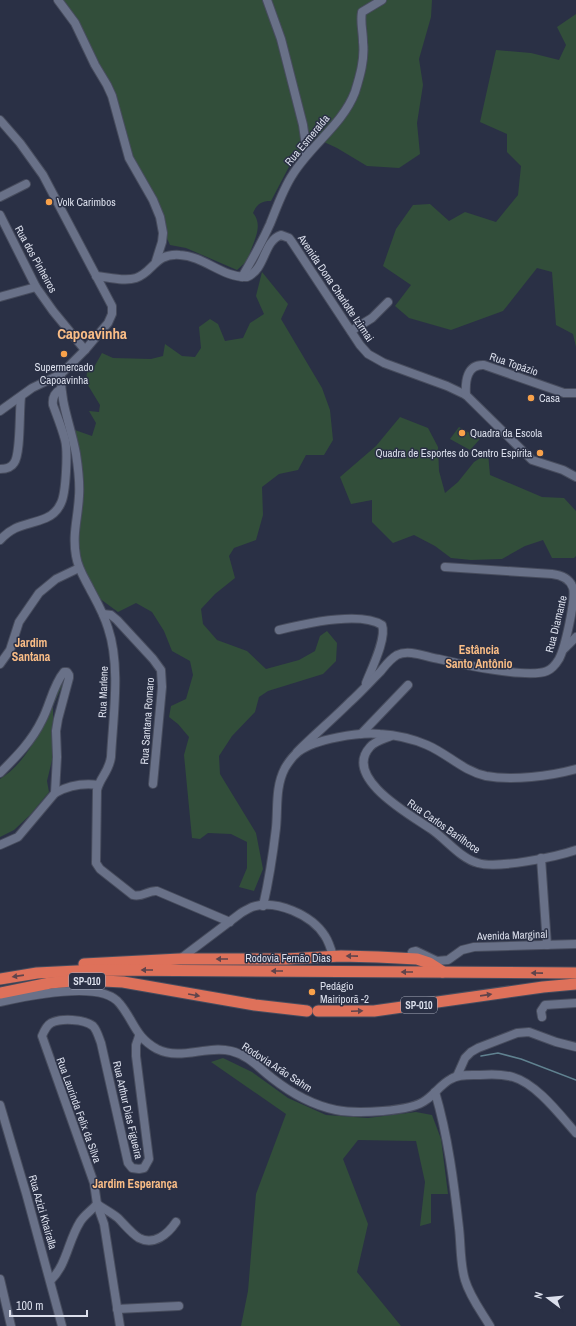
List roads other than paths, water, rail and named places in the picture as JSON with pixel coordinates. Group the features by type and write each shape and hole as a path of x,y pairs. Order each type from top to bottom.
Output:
{"highway":[{"path":"37,973 47,968 77,964 180,959 286,959 333,956 410,958 429,963 443,972"},
{"name":"Rodovia Fernão Dias","path":"0,979 37,973 97,970 576,973"},
{"name":"SP-010","path":"0,993 50,983 83,980 123,982 255,1005 307,1011"},
{"path":"0,1001 46,988 50,983"},
{"name":"SP-010","path":"318,1011 381,1010 543,987 576,984"}],"street":[{"path":"58,0 74,23 107,85 114,103 129,158 153,200 160,217 163,238 156,261"},
{"path":"266,0 282,46 302,125 306,155"},
{"path":"362,12 369,0"},
{"path":"362,12 382,0"},
{"name":"Rua Esmeralda","path":"242,277 269,225 289,180 306,155 340,118 354,93 364,54 364,42 360,21 362,12"},
{"path":"0,120 20,143 43,176 112,306 112,314 108,323 86,350 61,374 32,388 0,411"},
{"path":"0,197 26,184"},
{"name":"Rua dos Pinheiros","path":"0,215 36,287 86,350"},
{"name":"Avenida Dona Charlotte Izirmai","path":"242,277 247,277 256,272 273,240 281,235 285,236 292,242 364,349 376,359 458,390 466,395 532,460 563,470 576,477"},
{"path":"96,276 123,279 137,278 156,261 167,256 181,255 195,258 231,274 242,277"},
{"path":"0,297 36,287"},
{"path":"351,331 372,318 388,302"},
{"name":"Rua Topázio","path":"466,395 466,382 468,375 475,366 479,364 564,393 576,393"},
{"name":"Rua Marlene","path":"61,374 62,400 74,444 77,462 79,494 74,527 74,544 79,568 103,614 114,652 115,675 111,757 108,770 98,785 96,796 96,863 100,869 133,895 138,896 150,891 157,892 230,922"},
{"path":"0,540 16,526 46,518 56,512 62,503 66,448 65,440 53,405 53,399 57,391 61,388"},
{"path":"0,469 8,468 13,465 16,460 18,448 20,397"},
{"name":"Rua Diamante","path":"297,752 392,659 402,653 413,653 461,665 524,673 546,672 552,668 563,651 574,596 573,587 567,580 552,574 444,567"},
{"path":"0,664 10,650 19,622 39,593 56,579 79,568"},
{"name":"Rua Santana Romaro","path":"103,614 111,615 117,620 153,659 161,670 162,687 153,784"},
{"path":"279,630 327,620 370,620 382,625 383,634 379,648 363,689"},
{"path":"563,651 576,636"},
{"path":"0,773 31,740 42,720 59,679 64,672 67,672 69,675 68,684 56,731 57,757 55,793"},
{"path":"361,734 408,685"},
{"path":"263,906 270,874 280,781 285,769 297,752 306,747 343,737 361,734 392,735 427,745 468,770 487,776 533,776 561,773 576,769"},
{"name":"Rua Carlos Barilhoce","path":"392,735 371,746 364,757 367,775 372,783 388,800 432,830 465,857 476,863 491,865 564,854 576,850"},
{"path":"0,845 18,837 55,793 72,786 84,784 98,785"},
{"path":"541,858 547,945"},
{"path":"180,959 252,907 263,906 277,906 288,909 314,922 325,936 333,956"},
{"name":"Avenida Marginal","path":"410,958 412,952 416,951 437,961 448,960 462,950 474,947 576,944"},
{"path":"0,1001 80,990 103,992 117,1000 139,1036"},
{"path":"542,1017 541,1011 545,1005 576,1003"},
{"name":"Rua Arthur Dias Figueira","path":"75,1020 87,1022 94,1027 101,1043 128,1163 132,1168 139,1169 144,1168 149,1159 136,1056 136,1045 139,1036"},
{"name":"Rua Laurinda Felix da Silva","path":"75,1020 52,1023 46,1027 42,1036 94,1183 97,1204 104,1224 120,1326"},
{"path":"457,1076 465,1058 471,1052 517,1033 529,1032 556,1042 576,1047"},
{"name":"Rodovia Arão Sahm","path":"139,1036 152,1046 172,1054 216,1050 232,1051 251,1061 284,1087 299,1096 322,1106 349,1112 379,1112 419,1104 426,1100 443,1084 457,1076 489,1074 504,1075 523,1081 544,1098 576,1133"},
{"path":"434,1092 442,1118 447,1143 465,1280 474,1301 490,1326"},
{"name":"Rua Azizi Khairalla","path":"0,1105 51,1280 62,1326"},
{"path":"51,1280 64,1262 79,1223 97,1204 118,1218 135,1236 143,1240 152,1240 162,1237 176,1222"},
{"path":"0,1279 11,1326"},
{"path":"117,1309 179,1306"}],"waterway":[{"path":"481,1056 498,1053 521,1059 576,1080"}],"place":[{"name":"Volk Carimbos","path":"49,202"},
{"name":"Supermercado Capoavinha","path":"64,354"},
{"name":"Casa","path":"531,398"},
{"name":"Quadra da Escola","path":"462,433"},
{"name":"Quadra de Esportes do Centro Espírita","path":"540,453"},
{"name":"Pedágio Mairiporã -2","path":"312,992"}],"district":[{"name":"Capoavinha","path":"92,334"},
{"name":"Jardim Santana","path":"31,650"},
{"name":"Estância Santo Antônio","path":"479,657"},
{"name":"Jardim Esperança","path":"135,1184"}]}
